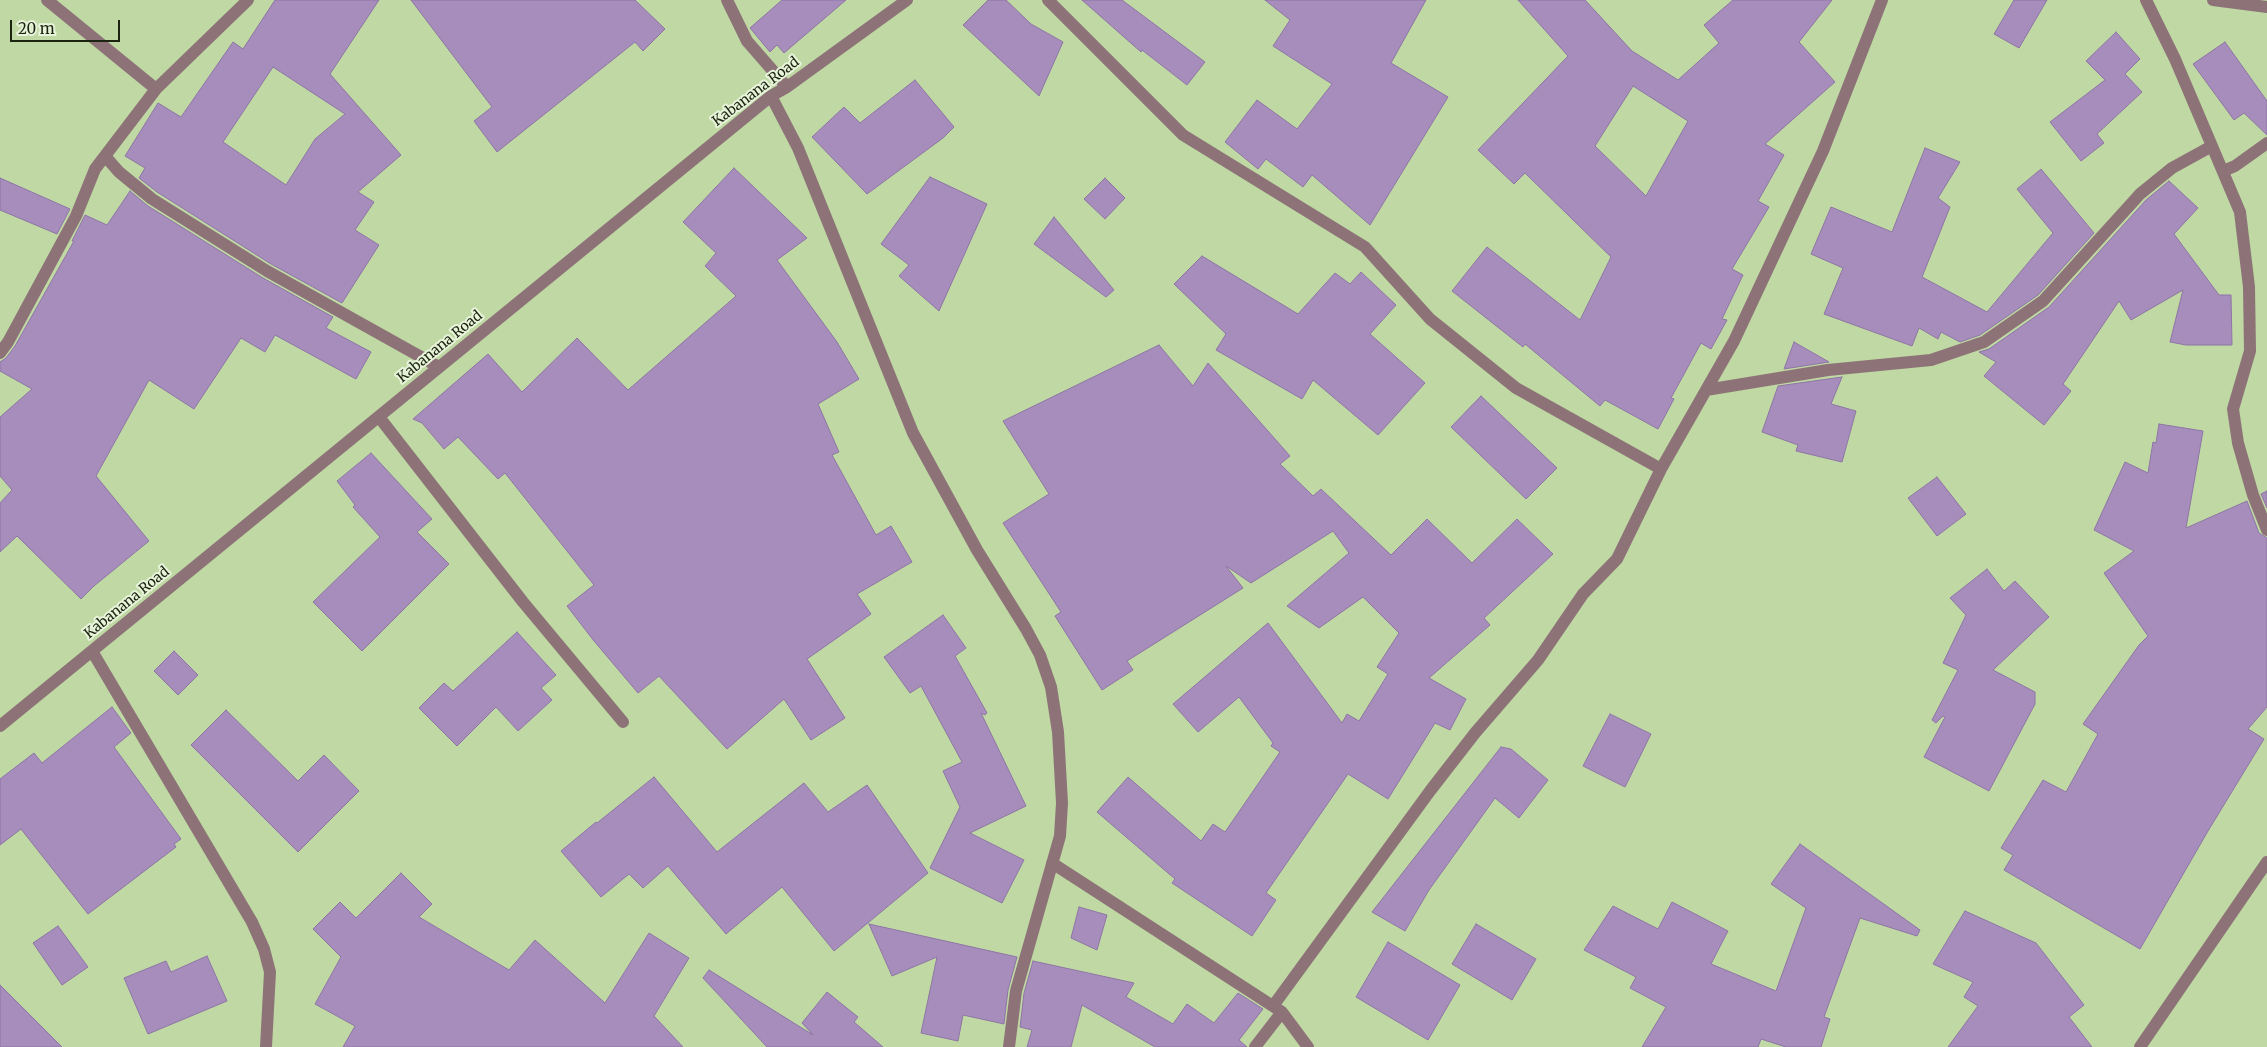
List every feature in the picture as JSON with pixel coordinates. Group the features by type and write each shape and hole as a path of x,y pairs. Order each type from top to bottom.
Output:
{"street":[{"path":"47,0 156,89"},
{"path":"0,353 8,342 76,216 95,169 104,156 156,89 248,0"},
{"path":"727,0 747,41 787,87"},
{"name":"Kabanana Road","path":"0,726 771,96 787,87 906,0"},
{"path":"1048,0 1183,135 1365,247 1430,319 1516,388 1661,470"},
{"path":"1255,1047 1277,1009 1436,784 1475,733 1538,660 1584,594 1617,558 1661,470 1734,341 1823,151 1882,0"},
{"path":"2146,0 2176,59 2240,212 2249,287 2250,351 2233,409 2238,443 2253,495 2267,530"},
{"path":"2213,0 2267,7"},
{"path":"771,96 798,148 913,433 977,550 1026,629 1040,655 1050,687 1058,742 1062,803 1060,836 1018,981 1010,1028 1009,1047"},
{"path":"2223,171 2235,166 2267,143"},
{"path":"1706,390 1828,370 1931,360 1984,342 2043,300 2140,194 2172,168 2212,146"},
{"path":"104,156 119,172 160,204 267,271 439,367"},
{"path":"378,417 523,602 623,722"},
{"path":"92,651 252,922 264,948 270,972 266,1047"},
{"path":"2140,1047 2267,862"},
{"path":"1052,863 1277,1009 1308,1047"}],"building":[{"path":"275,0 379,0 330,74 401,155 358,192 374,202 355,230 379,245 342,303 271,264 157,192 139,178 145,168 125,156 158,103 181,117 233,42 243,49","holes":["273,67 345,114 315,139 286,185 223,142"]},
{"path":"411,0 635,0 665,29 643,51 635,42 497,152 474,121 492,107"},
{"path":"782,0 846,0 784,53 777,45 770,52 750,28"},
{"path":"988,0 1006,0 1031,24 1063,42 1039,96 963,25"},
{"path":"1082,0 1122,0 1205,62 1187,85 1142,50 1141,52"},
{"path":"1265,0 1426,0 1391,63 1448,97 1370,225 1312,175 1303,187 1266,159 1258,169 1225,142 1257,100 1297,129 1332,84 1273,46 1290,20"},
{"path":"1518,0 1585,0 1632,51 1678,80 1719,43 1704,25 1733,0 1832,0 1799,42 1835,82 1765,144 1784,155 1758,201 1769,207 1732,269 1743,275 1722,319 1727,320 1711,349 1701,343 1671,398 1674,399 1658,429 1605,400 1600,406 1525,344 1523,347 1452,291 1487,247 1580,320 1611,257 1525,173 1514,184 1478,150 1568,56","holes":["1633,86 1688,121 1646,196 1595,146"]},
{"path":"2014,0 2047,0 2019,48 1994,34"},
{"path":"2116,32 2140,59 2125,74 2142,92 2097,134 2104,143 2081,161 2050,122 2105,80 2086,61"},
{"path":"2225,42 2267,101 2267,135 2244,113 2234,120 2193,64"},
{"path":"915,80 954,127 943,138 867,194 812,137 844,107 860,123"},
{"path":"1925,148 1960,162 1938,198 1950,207 1922,277 1987,312 2053,233 2017,189 2041,169 2094,233 2038,295 1980,335 1960,342 1941,332 1938,339 1919,328 1912,346 1824,314 1843,268 1811,254 1831,207 1892,232"},
{"path":"734,168 807,238 777,260 837,342 859,379 818,404 839,452 832,455 876,535 891,526 912,562 857,594 871,614 807,659 845,718 811,740 784,699 727,749 659,676 638,693 594,641 567,606 594,585 505,473 498,479 458,437 444,449 422,423 413,419 488,354 522,392 577,338 628,390 736,296 705,266 716,253 683,222"},
{"path":"930,177 987,204 939,311 899,276 909,265 881,244"},
{"path":"0,178 70,209 57,234 0,210"},
{"path":"1105,178 1125,198 1105,219 1084,199"},
{"path":"2169,181 2198,208 2174,234 2219,295 2231,295 2232,345 2186,345 2170,342 2183,290 2131,320 2119,301 2063,384 2071,391 2044,425 1984,376 1996,362 1979,352 1989,349 2049,307 2146,200"},
{"path":"130,191 148,206 263,278 333,317 326,328 371,352 356,379 275,335 265,352 241,338 194,409 149,380 96,476 149,541 81,599 17,536 0,552 0,503 12,490 0,476 0,417 32,389 0,371 0,362 6,358 15,346 74,241 72,241 85,215 107,225"},
{"path":"1054,217 1114,290 1106,297 1034,244"},
{"path":"1202,256 1298,314 1335,273 1350,284 1361,272 1396,305 1370,334 1425,383 1378,435 1313,380 1302,399 1216,350 1226,334 1174,284"},
{"path":"1794,342 1829,362 1784,369"},
{"path":"1159,345 1193,386 1208,363 1290,456 1280,464 1313,496 1321,489 1391,555 1427,519 1472,563 1517,519 1553,554 1484,618 1490,625 1429,678 1466,699 1450,730 1435,723 1388,799 1348,774 1266,893 1276,900 1252,936 1172,883 1175,879 1097,812 1128,777 1201,841 1213,824 1225,832 1280,752 1271,746 1273,743 1239,697 1198,732 1173,704 1268,623 1342,723 1347,714 1359,721 1388,674 1377,667 1399,633 1363,597 1319,628 1287,606 1349,553 1333,531 1251,583 1226,566 1243,588 1127,661 1133,670 1102,690 1055,616 1061,612 1003,523 1049,494 1003,421"},
{"path":"1842,377 1831,404 1856,411 1842,462 1796,451 1798,445 1762,432 1778,386"},
{"path":"1481,396 1557,468 1526,499 1451,427"},
{"path":"2159,424 2203,431 2186,528 2247,501 2259,533 2267,538 2267,707 2248,729 2264,739 2140,949 2004,870 2013,855 2001,848 2043,780 2066,792 2098,734 2083,724 2139,645 2148,636 2104,573 2134,551 2094,530 2125,462 2148,473 2153,442 2156,443"},
{"path":"371,453 432,519 417,532 449,564 362,651 313,602 380,537 353,507 355,505 337,481"},
{"path":"1937,477 1966,514 1937,536 1908,498"},
{"path":"2267,491 2267,508 2261,494"},
{"path":"1987,569 2004,591 2015,581 2049,617 1993,670 2035,692 2035,704 1989,791 1924,757 1945,717 1943,716 1936,723 1932,720 1958,670 1943,663 1966,615 1950,598"},
{"path":"943,615 966,648 955,656 987,713 985,715 981,713 1026,806 970,833 1024,860 1002,903 930,868 960,807 943,771 962,762 921,686 910,693 884,657"},
{"path":"517,632 556,675 541,688 552,700 518,731 496,707 457,746 419,708 444,683 453,691"},
{"path":"174,651 198,675 178,695 154,671"},
{"path":"112,707 131,733 114,747 181,839 174,844 176,847 88,914 21,829 0,845 0,779 34,753 42,763"},
{"path":"226,710 298,781 324,755 359,791 298,852 191,745"},
{"path":"1610,714 1651,734 1625,787 1583,766"},
{"path":"1501,747 1511,749 1548,780 1519,818 1495,798 1429,890 1405,931 1372,912"},
{"path":"654,777 717,852 804,783 828,812 867,785 928,873 834,951 782,887 726,934 668,866 643,888 629,874 601,897 561,851"},
{"path":"1800,844 1920,930 1917,936 1860,918 1824,1017 1830,1019 1821,1047 1786,1047 1761,1039 1758,1047 1642,1047 1666,1007 1630,988 1636,977 1584,950 1613,906 1658,929 1672,902 1728,931 1711,964 1776,991 1806,908 1771,884"},
{"path":"401,873 432,904 419,917 509,970 535,940 605,1003 649,933 689,958 654,1016 683,1047 343,1047 355,1026 315,1004 341,957 313,929 340,902 356,918"},
{"path":"1079,907 1107,915 1097,950 1071,938"},
{"path":"1965,911 2036,943 2084,1005 2069,1017 2092,1047 1948,1047 1978,1006 1964,997 1973,982 1933,964"},
{"path":"869,924 1017,957 1008,990 1004,1024 963,1015 958,1041 921,1033 937,957 892,976"},
{"path":"1476,924 1536,959 1512,1000 1452,964"},
{"path":"58,926 88,967 62,985 33,943"},
{"path":"1388,942 1460,985 1428,1040 1356,997"},
{"path":"207,956 227,1001 148,1034 124,978 166,961 171,972"},
{"path":"1033,961 1134,983 1126,997 1173,1024 1187,1004 1214,1023 1238,993 1263,1009 1239,1040 1247,1047 1155,1047 1082,1005 1071,1047 1027,1047 1032,1030 1020,1027 1024,993"},
{"path":"709,970 813,1035 802,1023 827,992 858,1017 854,1022 883,1047 767,1047 703,978"},
{"path":"0,985 62,1047 0,1047"}]}
